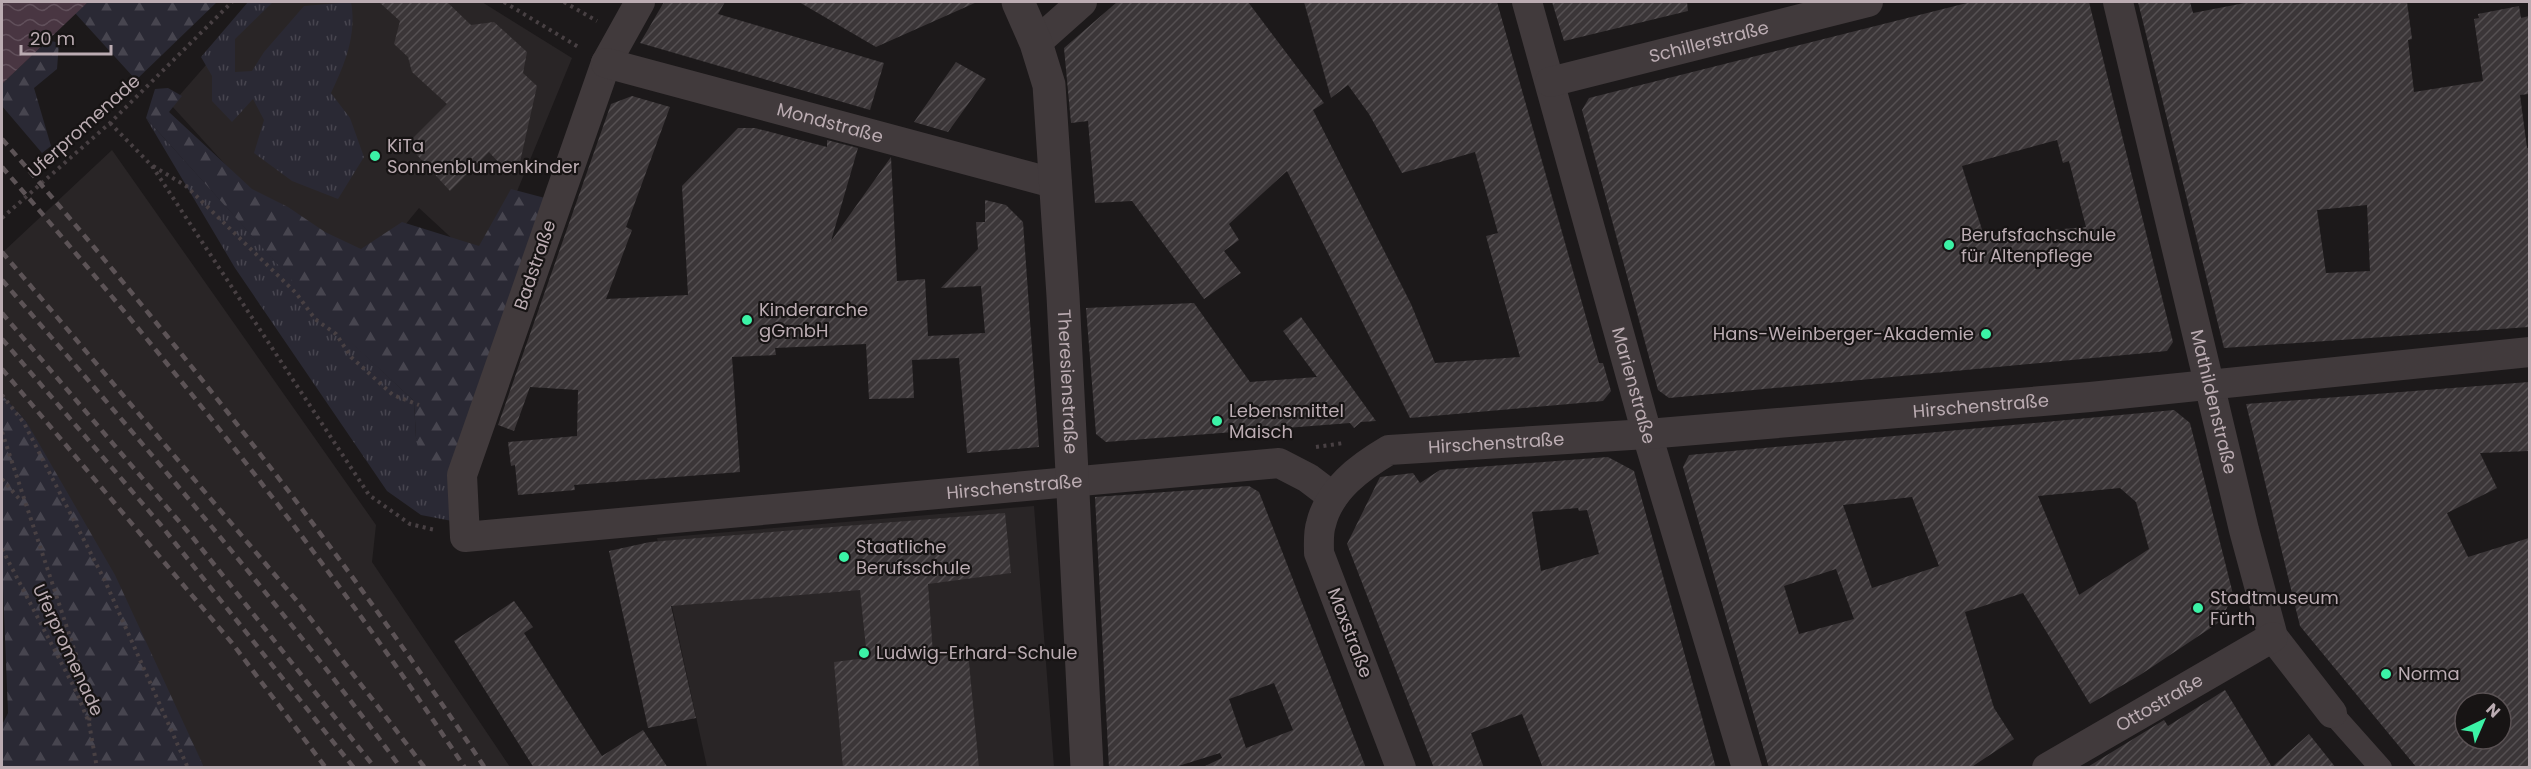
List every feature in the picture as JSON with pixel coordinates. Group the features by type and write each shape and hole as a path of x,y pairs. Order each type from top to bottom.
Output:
{"street":[{"name":"Badstraße","path":"465,537 462,475 606,63 640,2"},
{"name":"Theresienstraße","path":"1018,2 1036,43 1049,85 1057,184 1087,768"},
{"path":"1036,43 1082,2"},
{"name":"Marienstraße","path":"1527,2 1647,434 1746,768"},
{"name":"Schillerstraße","path":"1550,82 1868,2"},
{"name":"Mathildenstraße","path":"2118,2 2273,638 2332,713 2381,768"},
{"name":"Mondstraße","path":"606,63 1057,184"},
{"name":"Hirschenstraße","path":"1389,450 1647,434 2210,384 2529,352"},
{"name":"Maxstraße","path":"1389,450 1362,465 1333,497 1320,525 1319,553 1401,768"},
{"path":"1279,463 1308,478 1333,497"},
{"name":"Hirschenstraße","path":"465,537 1279,463"},
{"name":"Ottostraße","path":"2047,768 2273,638"}],"path":[{"name":"Uferpromenade","path":"2,218 110,123 232,2"},
{"path":"504,2 606,63"},
{"path":"564,2 621,35"},
{"path":"110,123 152,166 369,495 410,524 465,537"},
{"path":"152,166 186,186 296,293 315,318 336,334 351,357 393,395 419,405"},
{"path":"2,395 24,423 105,581 188,768"},
{"path":"2,432 23,504 91,700 89,723"},
{"path":"1279,463 1321,445 1359,442 1389,450"},
{"path":"2,479 23,504"},
{"name":"Uferpromenade","path":"2,549 77,693 89,723 97,768"}],"shaded area":[{"name":"KiTa Sonnenblumenkinder","path":"261,2 482,2 572,58 485,269 419,208 346,297 171,105"},
{"path":"112,150 376,525 372,562 510,767 204,767 26,421 2,395 2,253"},
{"name":"Ludwig-Erhard-Schule","path":"1034,506 1054,767 707,767 657,538"}],"green space":[{"path":"88,2 217,2 136,80 75,13"},
{"path":"248,2 273,2 235,39 235,72 252,71 264,52 304,6 351,2 351,38 341,71 331,93 350,118 364,157 338,199 292,181 254,153 264,120 253,99 232,122 212,101 212,76 201,57"},
{"path":"48,40 59,43 57,69 34,88 51,146 42,153 2,106 2,84"},
{"path":"168,88 182,96 169,112 252,189 288,207 325,232 361,249 402,222 479,246 511,189 545,198 452,478 429,470 416,438 414,401 333,326 146,118 155,89"},
{"path":"146,118 333,325 414,401 416,438 452,478 452,521 421,515 387,491 235,268"},
{"path":"2,395 26,421 115,575 204,767 2,767 2,725 8,713 2,563"}],"water":[{"path":"2,2 88,2 2,84"}],"building":[{"path":"379,2 447,2 471,25 494,22 527,52 523,73 537,86 520,162 502,166 489,152 450,191 407,144 447,104 412,72 408,57 394,44 400,21"},
{"path":"664,2 725,2 718,14 884,63 870,110 640,43"},
{"path":"799,2 977,2 876,47"},
{"path":"1117,2 1248,2 1324,103 1313,110 1411,304 1435,363 1520,357 1486,236 1498,233 1475,152 1402,173 1369,114 1348,85 1331,98 1304,2 1497,2 1599,363 1603,363 1611,391 1603,401 1410,418 1287,171 1229,224 1239,240 1224,251 1241,273 1204,299 1132,201 1095,203 1088,121 1071,123 1064,48"},
{"path":"1552,2 1687,2 1688,11 1564,41"},
{"path":"1971,2 2089,2 2173,342 2167,351 1669,398 1658,390 1582,110 1589,98","holes":["2057,140 2063,163 2069,161 2086,227 1984,236 1962,166"]},
{"path":"2138,2 2190,2 2193,13 2250,2 2407,2 2412,39 2408,40 2414,92 2483,81 2474,19 2479,18 2478,14 2519,6 2521,18 2529,16 2529,94 2520,95 2527,148 2529,148 2529,327 2224,348","holes":["2367,205 2370,271 2326,273 2317,210"]},
{"path":"956,62 986,79 948,132 914,122"},
{"path":"632,96 670,107 626,227 632,230 606,299 688,295 682,186 738,128 755,128 827,147 827,140 858,148 831,241 891,157 897,281 925,279 928,336 985,333 981,286 941,288 978,249 976,222 985,222 985,200 1006,205 1023,222 1039,447 967,453 959,358 912,360 914,398 869,399 866,344 775,348 776,355 732,357 740,472 574,485 575,490 518,495 515,465 511,466 508,442 577,436 578,390 530,387 514,431 498,425 611,104"},
{"path":"1194,303 1250,382 1317,377 1283,331 1301,317 1376,421 1361,422 1354,428 1350,423 1106,442 1096,434 1086,308"},
{"path":"2529,382 2529,451 2480,453 2497,488 2447,513 2468,557 2529,538 2529,768 2417,768 2300,626 2246,404"},
{"path":"2174,410 2190,423 2233,594 2221,621 2140,675 2090,704 2023,593 1965,612 1994,708 2014,739 1970,768 1769,768 1683,467 1689,455","holes":["2120,488 2136,502 2149,549 2079,595 2038,496","1912,497 1939,566 1872,588 1843,505","1836,569 1854,619 1799,634 1784,586"]},
{"path":"1608,457 1634,471 1716,768 1543,768 1522,714 1471,733 1484,768 1434,768 1347,544 1380,477 1413,473 1420,483 1440,470","holes":["1578,508 1579,511 1587,510 1599,554 1541,571 1532,512"]},
{"path":"1249,486 1259,492 1366,768 1201,768 1222,758 1220,753 1172,768 1109,768 1095,497","holes":["1274,683 1293,730 1246,748 1229,699"]},
{"path":"1005,513 1011,573 928,584 933,654 968,652 979,768 843,768 834,662 867,658 860,590 671,606 696,718 648,728 609,551 650,542"},
{"path":"514,601 533,627 524,633 602,756 643,730 668,768 534,768 454,641"},
{"path":"2225,690 2272,767 2309,734 2336,768 2086,768 2164,720 2168,726"}],"railway":[{"path":"2,139 130,291 254,446 372,605 485,768"},
{"path":"2,167 184,385 301,535 412,689 465,768"},
{"path":"2,252 297,601 425,768"},
{"path":"2,280 256,581 401,768"},
{"path":"2,313 194,539 375,768"},
{"path":"2,339 160,524 354,768"},
{"path":"2,369 232,643 326,768"}],"place":[{"name":"KiTa Sonnenblumenkinder","path":"375,156"},
{"name":"Berufsfachschule für Altenpflege","path":"1949,245"},
{"name":"Kinderarche gGmbH","path":"747,320"},
{"name":"Hans-Weinberger-Akademie","path":"1986,334"},
{"name":"Lebensmittel Maisch","path":"1217,421"},
{"name":"Staatliche Berufsschule","path":"844,557"},
{"name":"Stadtmuseum Fürth","path":"2198,608"},
{"name":"Ludwig-Erhard-Schule","path":"864,653"},
{"name":"Norma","path":"2386,674"}]}
